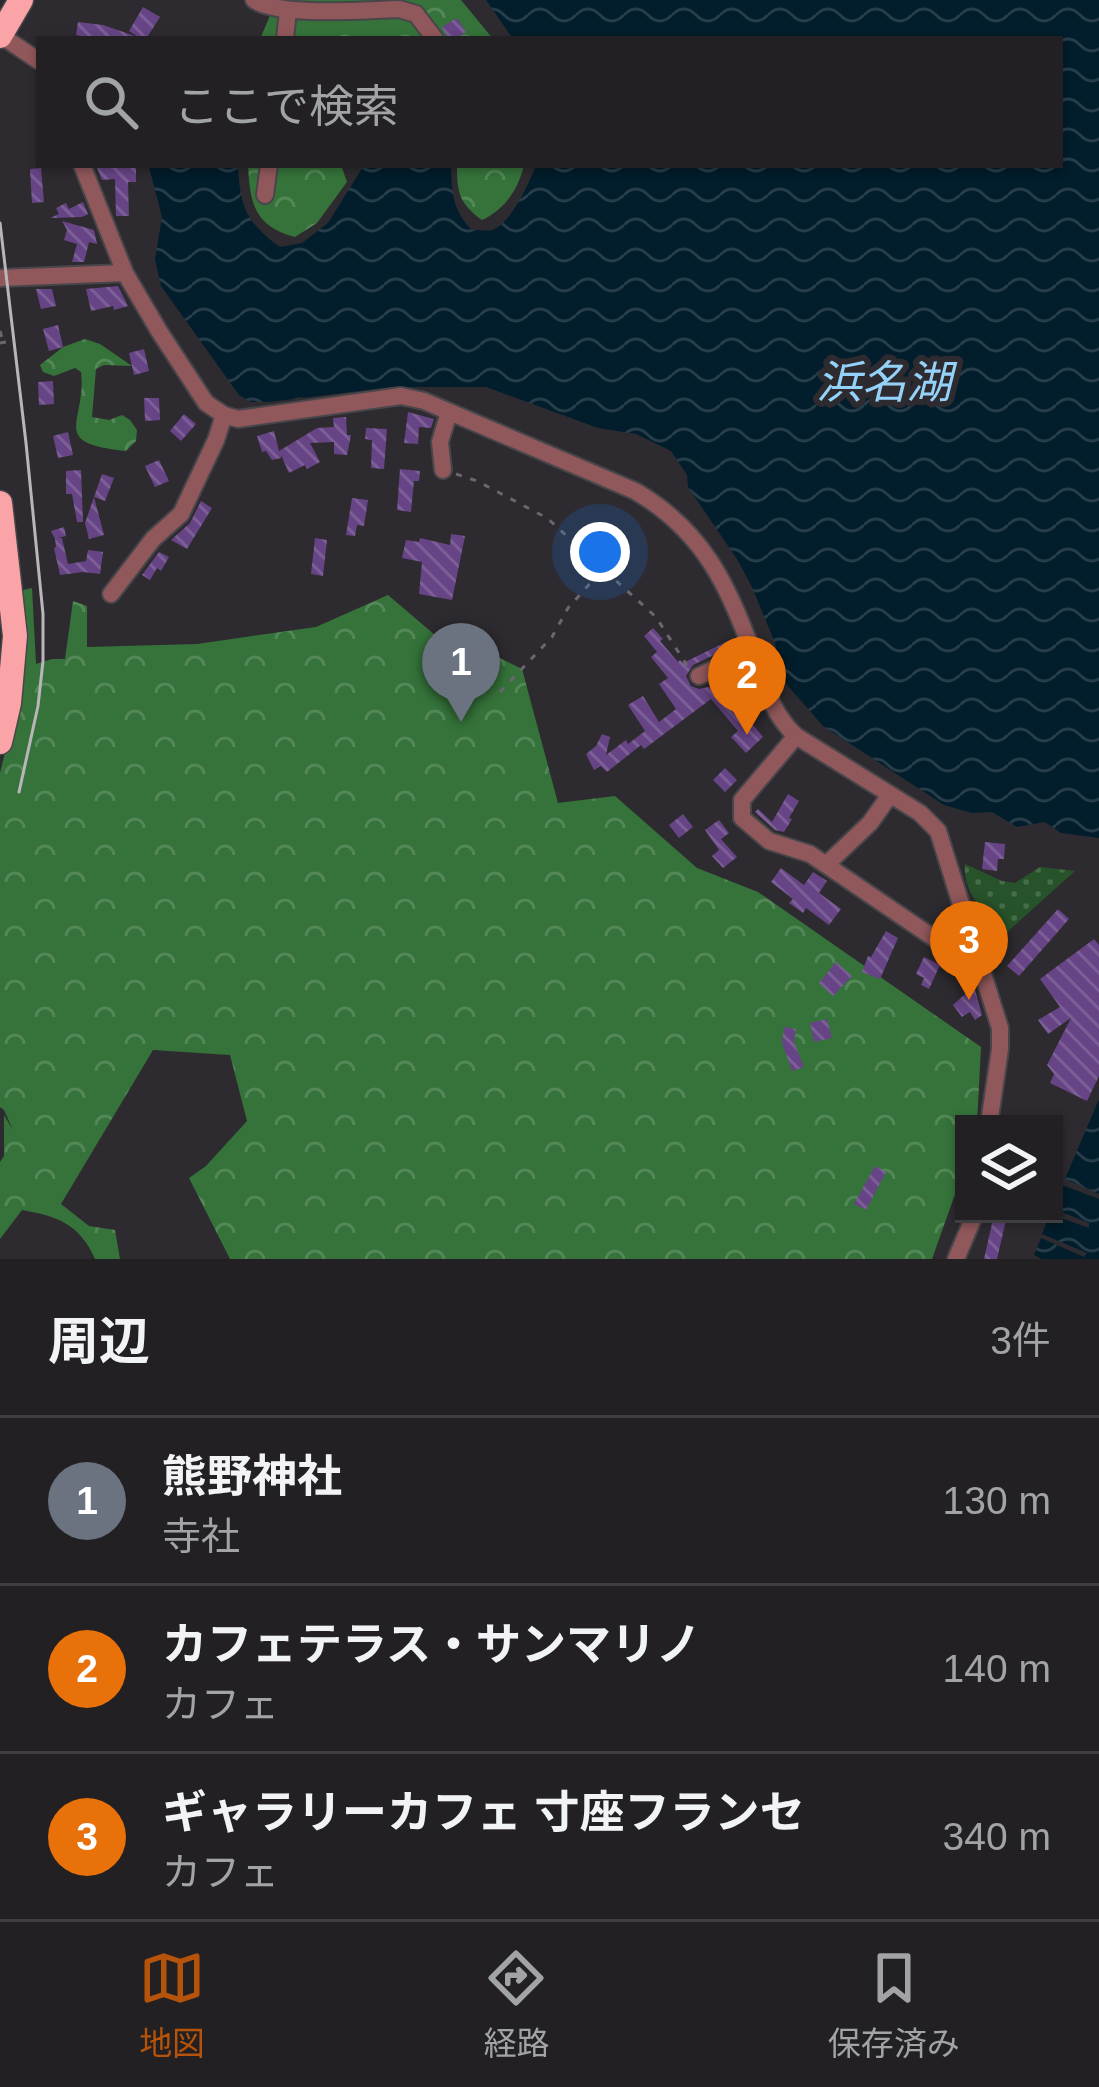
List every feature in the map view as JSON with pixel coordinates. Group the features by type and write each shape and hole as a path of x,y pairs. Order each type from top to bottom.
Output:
{"highway":[{"path":"0,35 21,0"},
{"path":"0,502 15,637 0,742"}],"street":[{"path":"254,0 288,10 399,9 416,14 433,36"},
{"path":"285,36 288,10"},
{"path":"0,35 36,59"},
{"path":"83,168 125,273 190,381 206,403 224,415 238,419 401,396 635,491 659,506 700,545 720,574 779,720 796,736 920,813 938,831 1000,1028 990,1115"},
{"path":"265,195 269,168"},
{"path":"0,278 125,273"},
{"path":"443,470 440,442 449,412"},
{"path":"110,594 153,539 181,514 224,415"},
{"path":"699,676 752,651"},
{"path":"796,736 742,800 742,818 769,841 826,864 947,947 978,955"},
{"path":"826,864 870,823 890,795"},
{"path":"956,1259 971,1223"}],"path":[{"path":"0,331 3,342"},
{"path":"443,470 477,481 547,518 656,617 682,659 699,676"},
{"path":"500,692 552,637 568,608 603,569"}],"green space":[{"path":"272,0 461,0 491,36 261,36"},
{"path":"248,168 342,168 347,182 317,223 295,237 263,219 250,191"},
{"path":"457,168 523,168 509,198 482,220 468,208"},
{"path":"85,339 132,366 96,369 92,417 109,420 122,415 130,420 137,430 136,441 126,451 79,436 81,372 75,368 54,376 43,372 40,365 63,347"},
{"path":"32,588 36,664 65,659 73,601 87,606 87,647 197,644 316,627 388,595 456,653 479,662 494,655 522,669 558,803 615,796 697,868 758,892 981,1047 977,1115 955,1115 955,1194 932,1259 230,1259 189,1178 247,1121 230,1055 153,1050 61,1204 89,1226 115,1230 120,1259 95,1259 75,1230 46,1215 22,1210 0,1239 4,1115 13,1130 0,1107 0,773 19,695 23,590"},
{"path":"965,864 1015,883 1040,867 1075,871 1006,933 971,894"}],"water":[{"name":"浜名湖","path":"486,0 1099,0 1099,838 1061,833 1045,822 1017,827 992,812 972,813 944,805 823,726 781,678 775,643 752,587 688,487 687,475 671,451 636,434 598,428 486,387 392,387 269,402 251,402 239,395 161,286 155,259 162,217 149,168 238,168 247,212 259,230 280,247 302,243 328,223 362,168 451,168 460,215 472,230 492,230 512,212 535,168 1063,168 1063,36 511,36"},
{"path":"1099,1099 1099,1194 1065,1179"},
{"path":"1063,1185 1099,1199 1099,1259 1034,1255 1041,1238 1084,1257 1087,1253 1042,1234 1046,1223 1063,1223 1063,1219 1089,1228 1089,1223 1063,1213"}],"building":[{"path":"143,7 160,17 148,36 129,31"},
{"path":"457,18 466,32 446,36 442,27"},
{"path":"78,22 135,36 76,35"},
{"path":"41,168 44,202 32,203 30,169"},
{"path":"97,168 136,168 136,182 128,182 129,216 116,216 115,179 102,180"},
{"path":"83,202 88,214 82,217 50,218 66,203 69,209"},
{"path":"62,221 94,230 97,244 89,242 84,262 72,262 77,244 64,240 67,230"},
{"path":"118,286 128,306 91,311 86,289"},
{"path":"36,289 52,289 56,306 41,309"},
{"path":"58,325 63,347 49,351 43,329"},
{"path":"144,349 149,371 134,375 129,353"},
{"path":"53,381 54,404 39,405 38,382"},
{"path":"144,398 159,398 160,420 145,421"},
{"path":"408,412 434,419 431,428 419,427 418,444 404,443"},
{"path":"184,414 196,424 181,441 170,431"},
{"path":"346,417 347,435 351,435 347,455 334,454 334,442 310,443 320,462 289,473 281,455 272,460 262,452 257,436 274,431 279,451 317,428 334,427 333,418"},
{"path":"366,428 387,429 384,469 371,468 372,440 365,439"},
{"path":"68,432 73,455 58,458 53,436"},
{"path":"159,460 169,481 155,487 145,466"},
{"path":"400,469 420,471 419,481 414,481 411,512 397,510"},
{"path":"81,470 83,522 77,522 72,494 66,494 66,471"},
{"path":"102,474 114,478 105,501 94,497"},
{"path":"94,497 104,535 89,539 85,523"},
{"path":"352,498 368,500 364,526 357,525 355,536 346,535"},
{"path":"201,501 212,508 187,549 171,540 190,523"},
{"path":"64,527 66,536 58,538 62,538 68,564 86,561 88,550 103,552 100,574 60,575 51,531"},
{"path":"451,534 465,536 452,600 419,594 422,562 402,558 406,540 450,545"},
{"path":"315,538 327,540 323,576 311,574"},
{"path":"159,552 169,557 150,580 142,575"},
{"path":"653,628 683,663 730,640 733,646 693,665 686,676 699,689 736,673 742,683 724,698 763,737 746,753 731,737 738,731 711,699 607,772 601,766 594,770 586,754 602,734 610,737 606,755 645,731 628,705 643,696 659,722 676,709 659,684 668,678 651,657 657,652 644,636"},
{"path":"725,768 737,780 725,792 713,780"},
{"path":"788,794 799,801 784,832 775,830 755,812 758,809 772,822"},
{"path":"683,814 693,827 679,838 669,825"},
{"path":"719,820 729,833 721,839 737,857 723,868 712,856 719,850 705,830"},
{"path":"985,842 1005,844 997,871 982,869"},
{"path":"781,868 804,885 813,872 827,881 819,893 841,909 829,925 806,908 803,913 789,903 793,899 771,882"},
{"path":"1058,909 1069,919 1019,976 1007,966"},
{"path":"886,931 898,938 880,979 862,972"},
{"path":"1094,939 1099,945 1099,1076 1087,1101 1050,1083 1054,1074 1047,1065 1071,1018 1048,1034 1038,1020 1060,1007 1040,979"},
{"path":"924,957 940,965 929,989 916,974"},
{"path":"836,962 852,976 833,996 819,983"},
{"path":"974,986 982,1015 975,1020 970,1012 962,1017 953,1005"},
{"path":"827,1019 832,1038 814,1042 810,1023"},
{"path":"784,1027 796,1029 794,1042 804,1067 792,1071 782,1043"},
{"path":"875,1166 886,1172 866,1210 854,1204"},
{"path":"992,1223 1005,1223 997,1259 984,1259"}],"railway":[{"path":"0,223 43,614 38,706 19,792"}],"place":[{"name":"熊野神社","path":"461,722"},
{"name":"カフェテラス・サンマリノ","path":"747,735"},
{"name":"ギャラリーカフェ 寸座フランセ","path":"969,1000"}]}
